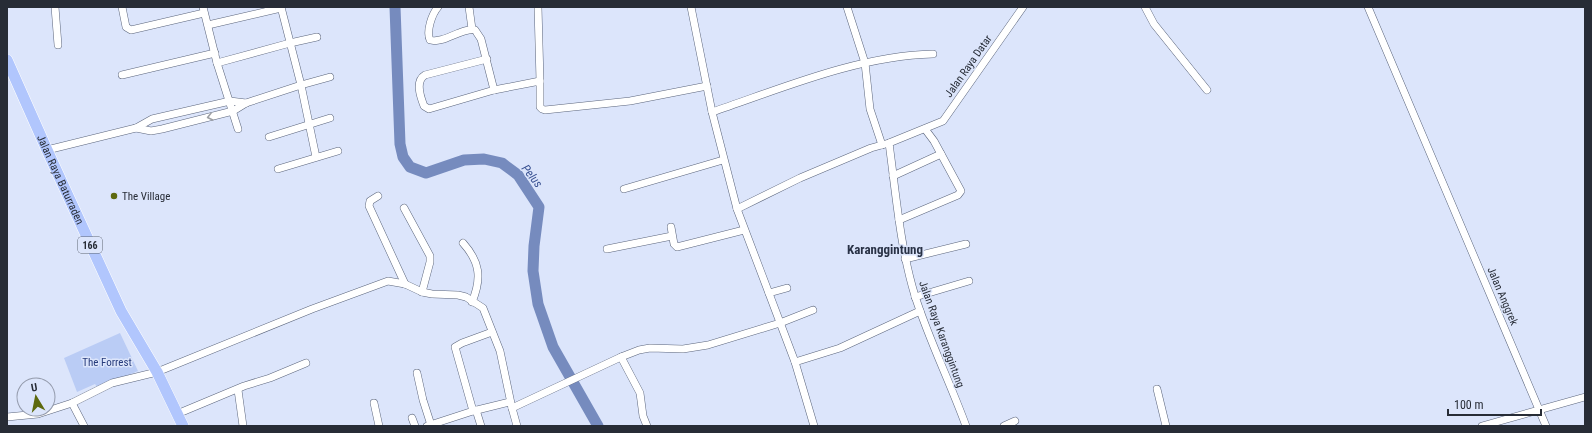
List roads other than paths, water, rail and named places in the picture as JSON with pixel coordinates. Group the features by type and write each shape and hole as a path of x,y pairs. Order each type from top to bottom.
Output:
{"main road":[{"name":"Jalan Raya Baturraden","path":"7,60 121,312 157,372 183,426"}],"street":[{"path":"55,7 58,45"},
{"path":"122,7 126,27 131,30 204,10 217,63 238,129"},
{"path":"208,25 282,7 301,85 316,158"},
{"path":"438,7 434,13 428,32 430,40 437,40 472,30 477,32 481,39 487,59 494,90"},
{"path":"469,7 472,30"},
{"path":"538,7 540,107 545,110 630,101 707,86"},
{"path":"691,7 712,112 723,160 737,209 795,362 814,426"},
{"name":"Jalan Raya Karanggintung","path":"847,7 865,63 870,109 886,144 894,176 905,259 915,297 963,425"},
{"name":"Jalan Raya Datar","path":"925,129 943,121 1023,7"},
{"path":"1145,7 1154,24 1207,90"},
{"name":"Jalan Anggrek","path":"1368,7 1546,426"},
{"path":"217,63 317,37"},
{"path":"122,75 215,53"},
{"path":"712,112 813,78 865,63 893,57 933,54"},
{"path":"487,59 425,75 419,80 424,106 429,109 494,90 540,81"},
{"path":"136,128 151,131 233,110 246,103 330,77"},
{"path":"47,150 136,128 147,121 157,118 230,101 246,103"},
{"path":"157,118 160,129"},
{"path":"269,137 330,118"},
{"path":"737,209 800,178 925,129 942,154 960,187 960,193 900,220"},
{"path":"278,169 338,151"},
{"path":"894,176 942,154"},
{"path":"624,190 723,160"},
{"path":"378,196 370,201 369,206 405,284"},
{"path":"404,208 430,256 430,262 422,292"},
{"path":"671,227 674,244 677,247 744,230"},
{"path":"606,249 672,236"},
{"path":"463,243 476,262 478,274 477,286 472,302"},
{"path":"905,259 966,244"},
{"path":"7,417 38,414 72,403 112,383 157,372 312,309 388,281 405,284 422,292 466,297 483,308 500,351 511,405 517,426"},
{"path":"915,297 968,281"},
{"path":"769,293 787,288"},
{"path":"418,373 429,425 474,410 511,405 558,387 621,357 640,350 650,348 683,349 700,346 780,323 813,310"},
{"path":"795,362 840,348 920,311"},
{"path":"481,426 474,410 454,347 492,332"},
{"path":"621,357 640,393 643,416 647,426"},
{"path":"177,414 306,363"},
{"path":"1157,389 1166,426"},
{"path":"238,390 243,426"},
{"path":"1482,426 1585,397"},
{"path":"72,403 84,426"},
{"path":"374,403 379,426"},
{"path":"412,418 415,426"},
{"path":"1004,426 1015,422"}],"waterway":[{"name":"Pelus","path":"395,7 400,144 403,157 410,167 426,173 464,160 484,159 502,163 518,175 539,207 534,246 533,271 538,304 553,347 598,426"}],"place":[{"name":"The Village","path":"114,196"}],"district":[{"name":"Karanggintung","path":"885,249"}],"park label":[{"name":"The Forrest","path":"107,362"}]}
